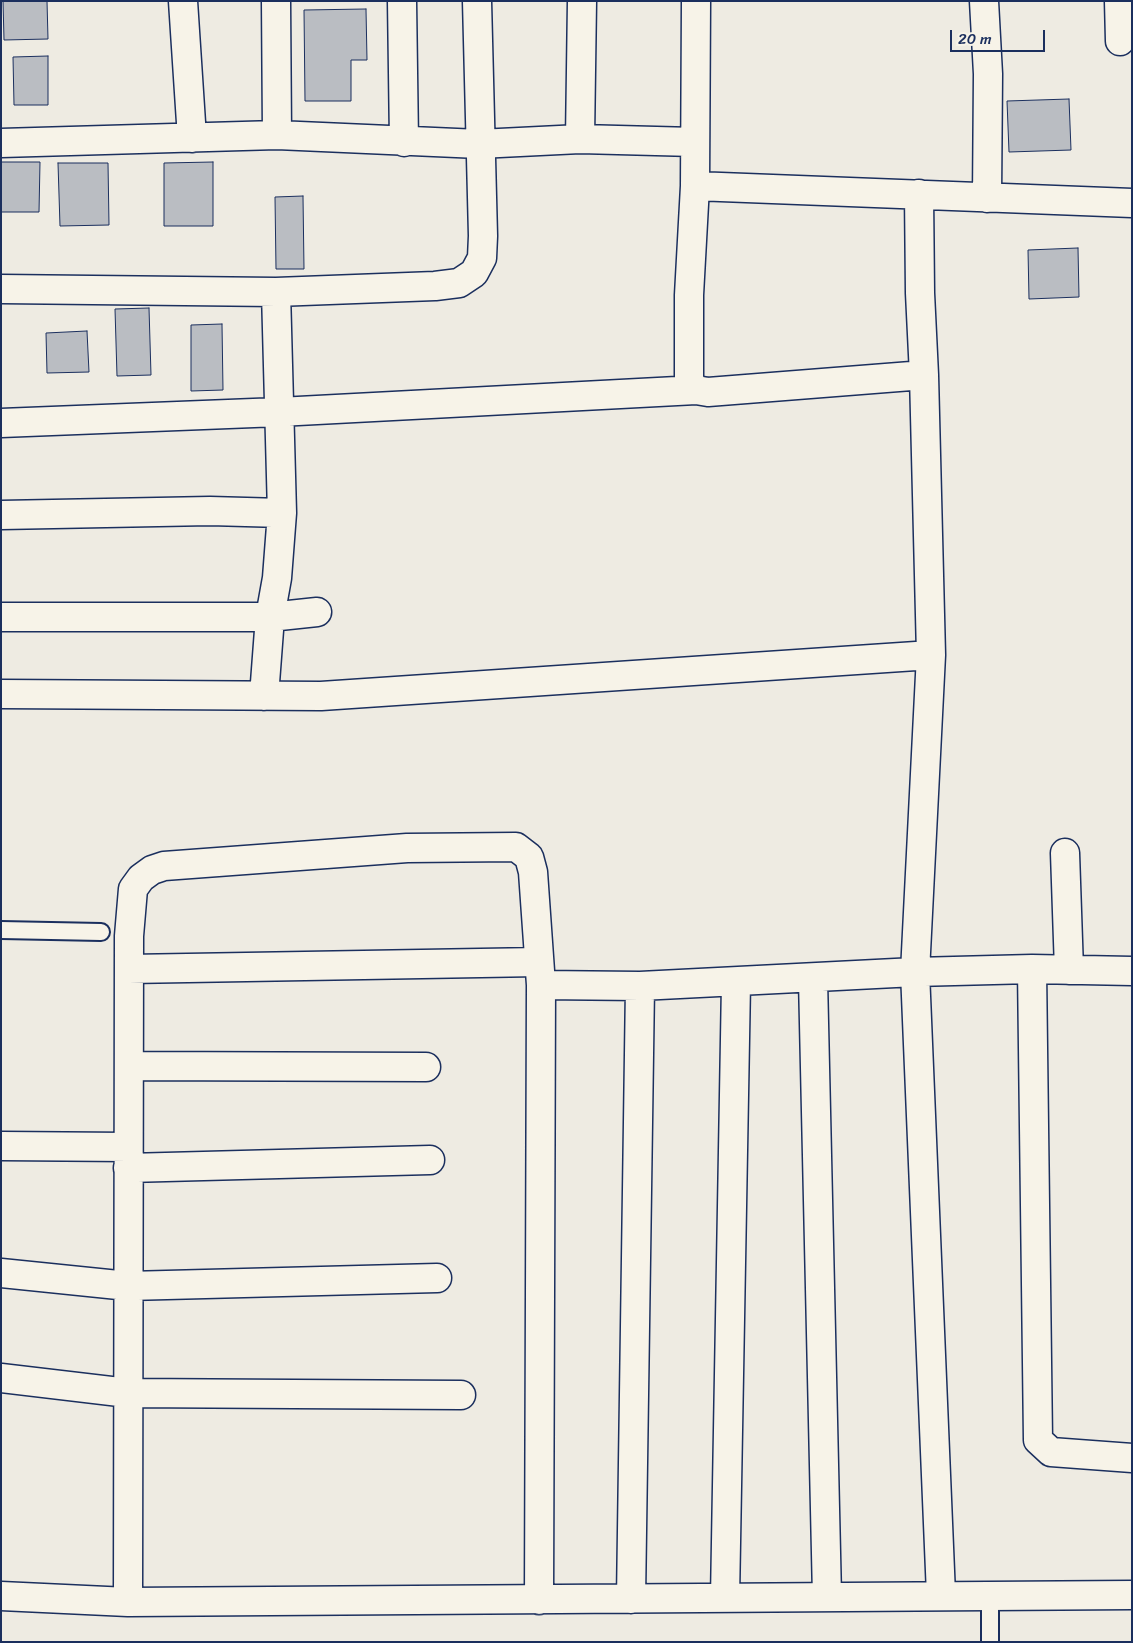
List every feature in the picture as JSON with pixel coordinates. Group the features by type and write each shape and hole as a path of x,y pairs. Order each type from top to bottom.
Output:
{"street":[{"path":"182,1 192,138"},
{"path":"276,1 277,135"},
{"path":"402,1 404,142"},
{"path":"1,288 276,292 435,286 460,283 474,272 482,258 477,1"},
{"path":"580,139 582,1"},
{"path":"696,1 695,186 690,239 688,368 689,381 696,390"},
{"path":"984,1 988,74 988,198"},
{"path":"1119,1 1120,40"},
{"path":"1,143 277,135 479,144 580,139 694,142"},
{"path":"695,186 887,195 919,194 1132,203"},
{"path":"919,194 920,293 924,375 931,655 915,972 941,1596"},
{"path":"264,696 270,617 277,578 282,513 276,292"},
{"path":"1,423 279,412 696,390 708,392 924,375"},
{"path":"1,515 210,511 282,513"},
{"path":"1,617 270,617 317,612"},
{"path":"1,694 321,696 931,655"},
{"path":"128,1602 129,969 133,889 141,878 152,870 164,866 407,848 516,847 529,857 533,872 540,974 539,1600"},
{"path":"1065,853 1069,970"},
{"path":"129,969 540,974 640,986 736,983 915,972 1032,969 1132,971"},
{"path":"1032,969 1038,1440 1051,1452 1132,1458"},
{"path":"813,979 827,1597"},
{"path":"725,1598 736,983"},
{"path":"631,1599 640,986"},
{"path":"130,1066 426,1067"},
{"path":"1,1146 128,1158 430,1160"},
{"path":"1,1273 128,1286 437,1278"},
{"path":"1,1378 128,1393 461,1396"},
{"path":"1,1596 128,1602 1132,1596"}],"lane":[{"path":"1,930 101,932"},
{"path":"990,1596 990,1642"}],"building":[{"path":"3,1 47,1 48,39 4,40"},
{"path":"366,9 367,60 351,60 351,101 305,101 304,10"},
{"path":"48,56 48,105 14,105 13,57"},
{"path":"1069,99 1071,150 1009,152 1007,101"},
{"path":"1,162 40,162 39,212 1,212"},
{"path":"213,162 213,226 164,226 164,163"},
{"path":"58,163 108,163 109,225 60,226"},
{"path":"303,196 304,269 276,269 275,197"},
{"path":"1078,248 1079,297 1029,299 1028,250"},
{"path":"149,308 151,375 117,376 115,309"},
{"path":"222,324 223,390 191,391 191,325"},
{"path":"87,331 89,372 47,373 46,333"}]}
